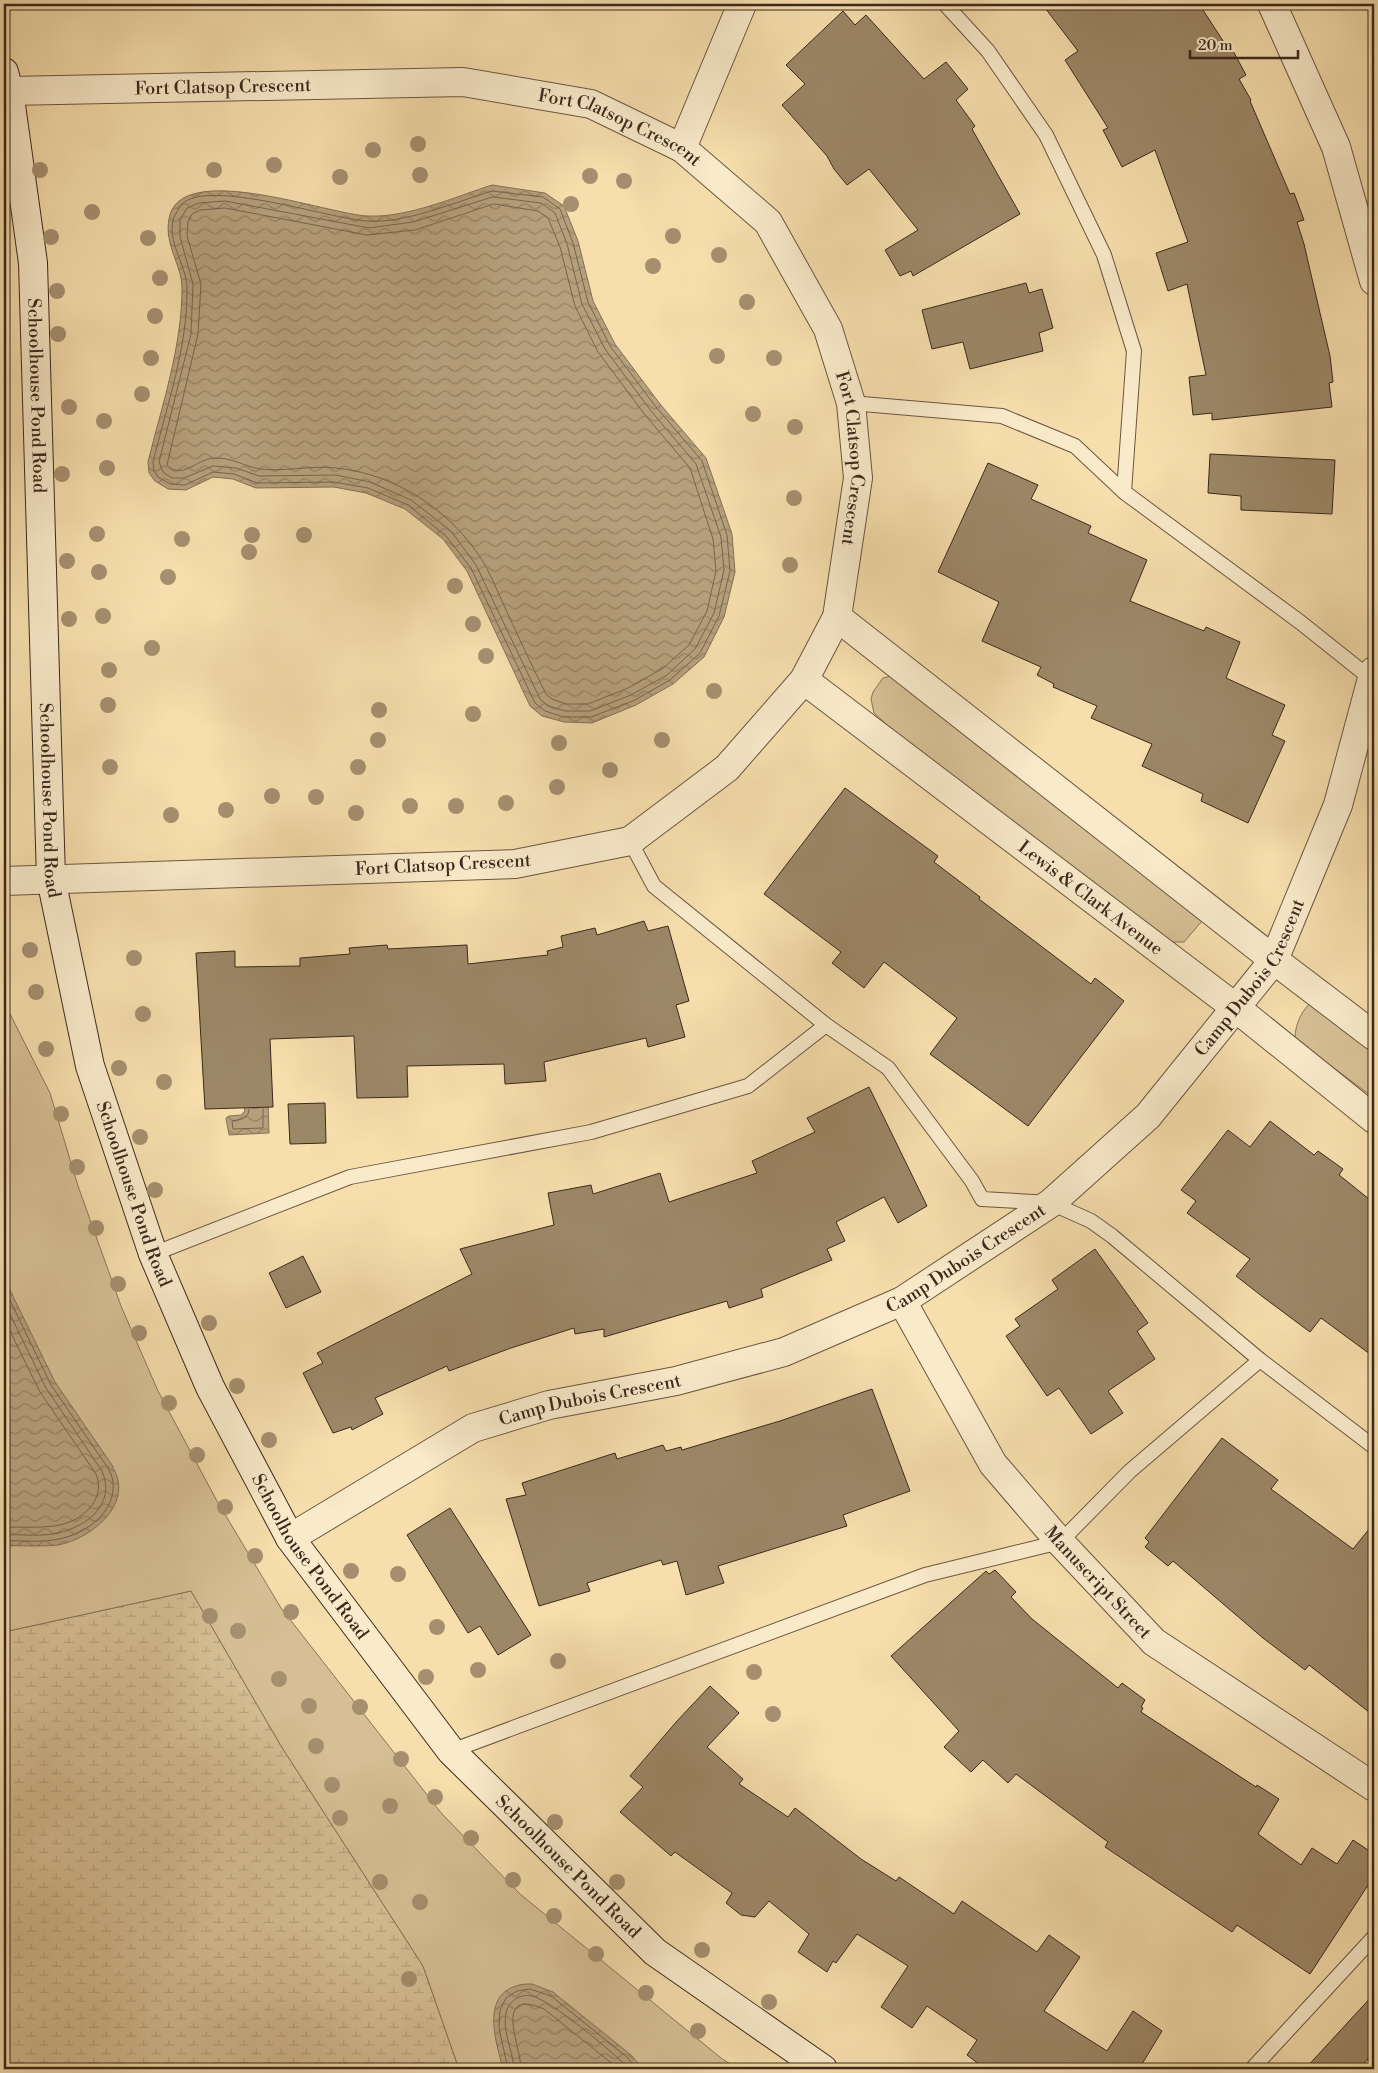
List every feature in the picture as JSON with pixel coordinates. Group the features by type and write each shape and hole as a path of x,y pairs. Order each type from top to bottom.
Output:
{"street":[{"path":"682,148 742,4"},
{"path":"1272,4 1336,147 1374,281"},
{"name":"Fort Clatsop Crescent","path":"4,881 515,864 630,841 728,768 804,680 837,617 858,478 851,403 828,330 768,222 682,148 591,104 463,82 6,85"},
{"name":"Schoolhouse Pond Road","path":"6,85 33,263 51,880 90,1066 153,1254 210,1387 290,1538 451,1751 655,1952 824,2069"},
{"path":"837,617 1274,960 1374,1036"},
{"name":"Camp Dubois Crescent","path":"290,1538 472,1428 549,1404 676,1381 784,1352 902,1301 1051,1203 1148,1116 1274,960 1338,805 1374,678"},
{"name":"Lewis & Clark Avenue","path":"804,680 1236,1008 1374,1118"},
{"name":"Manuscript Street","path":"902,1301 994,1464 1060,1542 1154,1642 1374,1786"}],"lane":[{"path":"945,4 988,52 1046,135 1104,255 1134,351 1124,492"},
{"path":"851,403 1002,416 1075,446 1124,492 1374,678"},
{"path":"630,841 654,886 826,1025 888,1068 972,1181 982,1199 1051,1203 1091,1221 1112,1236 1260,1360 1374,1447"},
{"path":"153,1254 350,1177 591,1132 748,1086 826,1025"},
{"path":"451,1751 925,1576 1060,1542 1130,1471 1260,1360"},
{"path":"1252,2069 1374,1937"}],"green space":[{"path":"895,675 1202,921 1184,942 1171,942 887,725 874,713 871,699 873,692 883,678"},
{"path":"1312,1001 1374,1041 1374,1098 1295,1039 1296,1028 1300,1018"},
{"path":"8,1010 50,1093 78,1186 121,1306 158,1391 217,1501 281,1608 442,1814 520,1894 721,2058 738,2069 459,2069 423,1966 281,1746 191,1591 4,1632 4,1013"},
{"path":"191,1591 281,1746 423,1966 459,2069 4,2069 4,1632"}],"water":[{"path":"492,185 545,193 564,206 578,241 593,301 615,344 660,404 706,458 732,534 735,572 724,617 704,657 673,684 636,705 592,723 564,722 542,716 530,706 467,571 443,539 405,509 366,493 334,487 256,488 233,479 213,477 186,490 168,489 155,481 149,473 148,462 179,332 182,288 168,228 169,219 179,201 199,193 226,191 258,194 349,213 383,216 431,206"},
{"path":"268,1101 269,1133 229,1135 226,1118 241,1115 245,1111 243,1102"},
{"path":"4,1263 5,1280 55,1382 112,1465 118,1480 119,1492 116,1503 101,1523 80,1537 58,1545 4,1546"},
{"path":"522,1984 532,1984 553,1992 631,2055 643,2069 503,2069 495,2035 494,2011 498,2000 505,1992"}],"building":[{"path":"1042,4 1199,4 1229,50 1232,49 1246,75 1239,79 1251,100 1290,194 1294,193 1304,220 1297,222 1304,244 1330,356 1333,382 1329,383 1332,407 1212,420 1212,413 1193,415 1189,377 1206,375 1187,284 1168,291 1156,253 1188,242 1155,150 1122,167 1103,130 1108,128 1065,60 1078,51"},
{"path":"843,11 855,25 866,15 924,79 946,62 968,89 956,100 975,126 972,129 1020,214 913,276 911,271 900,276 885,250 918,230 869,169 847,185 834,169 827,156 782,105 805,84 786,65"},
{"path":"1026,283 1029,293 1042,289 1053,328 1039,333 1043,351 970,369 963,342 932,349 922,310"},
{"path":"1210,454 1335,460 1332,514 1241,510 1241,496 1208,493"},
{"path":"988,463 1038,485 1031,499 1091,526 1088,533 1147,560 1130,601 1204,631 1206,627 1240,642 1226,678 1285,705 1272,735 1285,741 1248,823 1201,801 1203,794 1142,766 1152,744 1091,718 1097,706 1053,687 1054,684 1037,675 1041,667 982,641 999,602 938,572"},
{"path":"845,788 938,856 934,862 980,897 979,899 1091,984 1095,978 1124,1001 1028,1126 930,1054 957,1018 884,962 864,988 832,963 841,952 764,894"},
{"path":"644,921 648,931 668,926 689,1001 676,1005 685,1037 648,1047 646,1038 544,1062 546,1081 505,1084 504,1064 407,1066 408,1097 357,1098 354,1036 270,1039 273,1107 205,1109 196,953 235,951 235,967 300,966 300,958 350,954 349,948 387,945 388,949 467,945 468,964 548,955 547,951 563,947 561,936 595,928 597,935"},
{"path":"869,1087 927,1206 898,1223 884,1197 836,1222 845,1241 827,1249 832,1260 761,1289 763,1297 729,1308 727,1301 604,1337 604,1329 575,1334 574,1328 511,1348 449,1371 447,1366 375,1398 383,1414 352,1430 351,1427 333,1433 303,1373 323,1363 317,1353 472,1274 460,1249 554,1225 548,1193 591,1185 593,1194 660,1173 669,1202 757,1173 752,1161 815,1132 807,1118"},
{"path":"325,1103 326,1143 290,1144 288,1104"},
{"path":"1270,1121 1314,1155 1318,1151 1343,1169 1339,1175 1374,1203 1374,1357 1321,1318 1310,1332 1263,1297 1236,1276 1250,1259 1187,1213 1196,1201 1181,1190 1228,1130 1250,1147"},
{"path":"1095,1249 1148,1323 1137,1331 1155,1359 1108,1391 1123,1413 1091,1434 1059,1388 1047,1396 1006,1336 1020,1326 1015,1319 1058,1289 1052,1280"},
{"path":"303,1256 321,1292 286,1308 269,1273"},
{"path":"872,1389 910,1491 843,1515 847,1526 718,1566 724,1583 686,1595 677,1561 663,1565 661,1560 587,1583 590,1591 539,1606 506,1499 526,1495 522,1483 615,1453 617,1459 663,1445 666,1451 681,1447 682,1450 780,1421"},
{"path":"1222,1438 1278,1480 1271,1489 1353,1549 1374,1523 1374,1716 1309,1665 1305,1670 1263,1638 1173,1561 1168,1566 1145,1547 1149,1542 1145,1538"},
{"path":"450,1508 531,1635 498,1655 480,1626 468,1633 407,1535"},
{"path":"995,1570 1016,1592 1011,1597 1032,1619 1118,1688 1122,1683 1145,1700 1141,1707 1143,1708 1141,1712 1256,1787 1257,1785 1279,1799 1258,1834 1301,1865 1312,1848 1337,1864 1353,1840 1374,1854 1374,1876 1310,1974 1237,1925 1232,1932 1105,1847 1108,1842 1016,1774 1008,1783 983,1760 971,1772 944,1747 959,1731 891,1656 986,1571 989,1574"},
{"path":"710,1686 739,1713 707,1747 743,1779 739,1784 788,1817 795,1808 861,1859 896,1881 899,1877 954,1914 962,1901 1037,1952 1049,1935 1080,1957 1044,2011 1107,2051 1133,2011 1162,2031 1139,2069 985,2069 967,2055 977,2040 927,2006 912,2028 881,2007 908,1966 857,1934 836,1963 833,1961 827,1972 798,1952 809,1934 769,1901 755,1917 741,1915 726,1903 732,1893 675,1852 671,1856 620,1812 643,1787 630,1776"},
{"path":"1374,1994 1374,2052 1359,2069 1305,2069"}]}
